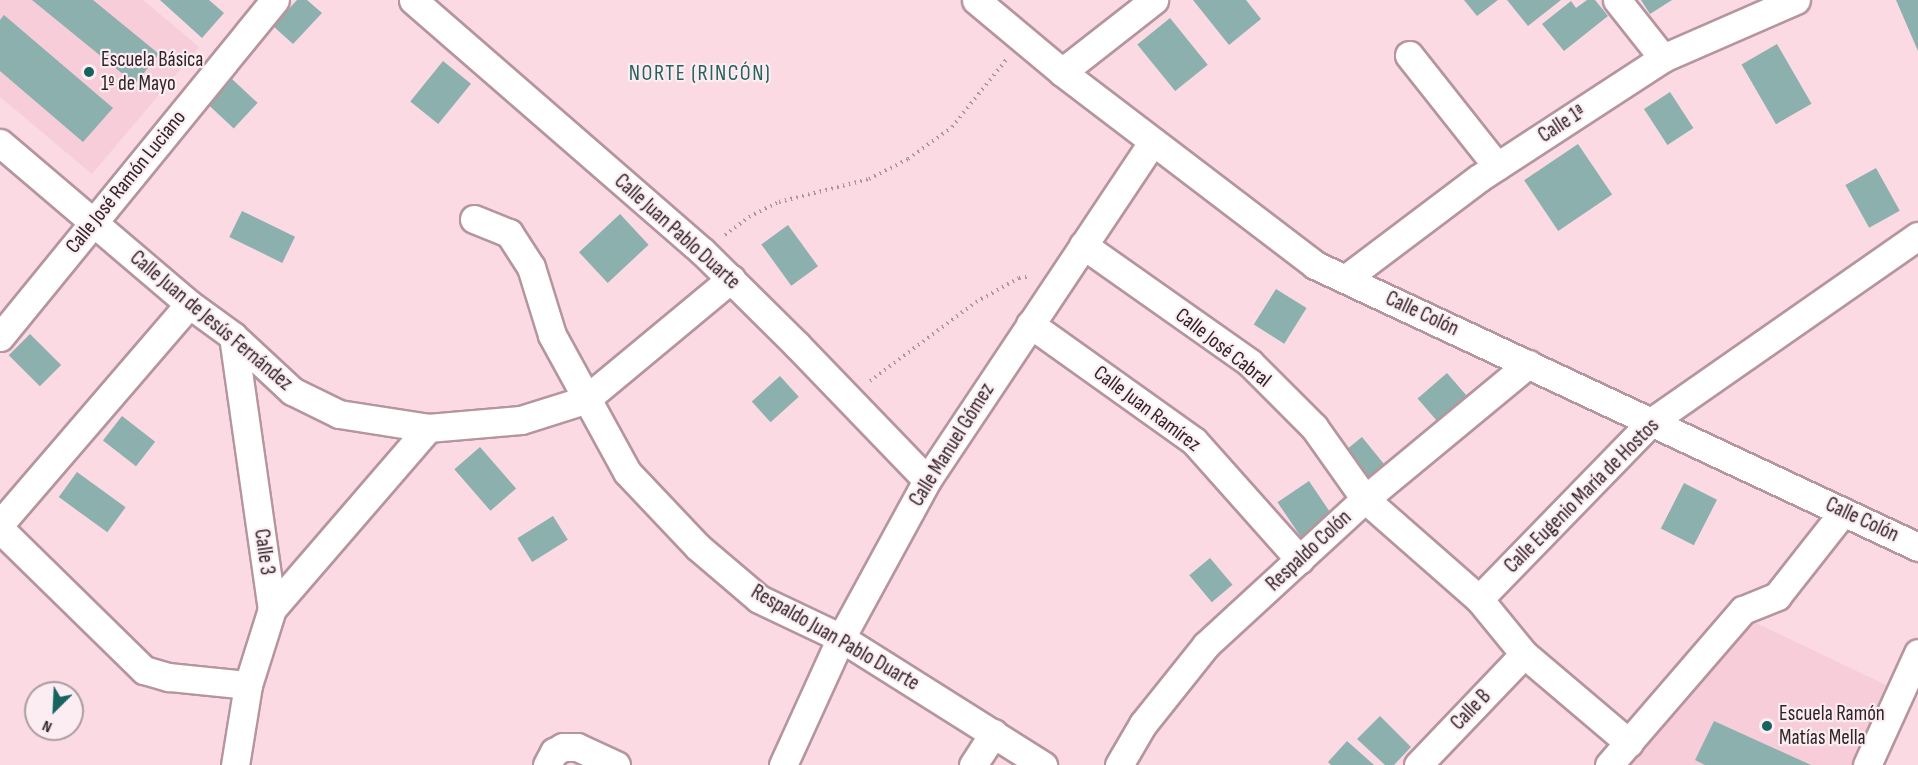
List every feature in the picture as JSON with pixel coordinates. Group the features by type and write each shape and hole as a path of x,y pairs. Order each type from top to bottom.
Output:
{"street":[{"name":"Calle José Ramón Luciano","path":"0,337 275,0"},
{"name":"Calle Juan Pablo Duarte","path":"413,0 703,252 927,480"},
{"name":"Calle Colón","path":"976,0 1062,72 1315,265 1918,547"},
{"path":"1062,72 1154,0"},
{"path":"1617,0 1663,58"},
{"name":"Calle 1ª","path":"1345,279 1497,166 1663,58 1796,0"},
{"path":"1409,55 1497,166"},
{"name":"Calle Manuel Gómez","path":"783,765 842,638 927,480 1152,142"},
{"name":"Calle Juan de Jesús Fernández","path":"0,143 189,304 233,336 292,391 339,414 428,429 521,420 585,400 731,279"},
{"name":"Respaldo Juan Pablo Duarte","path":"474,219 509,233 531,267 552,335 585,400 627,472 698,547 759,599 842,638 1043,765"},
{"name":"Calle Eugenio María de Hostos","path":"1479,599 1651,422 1918,237"},
{"name":"Calle José Cabral","path":"1083,245 1250,363 1314,428 1365,499 1479,599"},
{"path":"0,524 189,304"},
{"name":"Calle Juan Ramírez","path":"1030,324 1194,441 1300,560"},
{"name":"Calle 3","path":"233,336 272,609 248,685 234,765"},
{"name":"Respaldo Colón","path":"1119,765 1143,724 1206,645 1365,499 1528,364"},
{"path":"272,609 428,429"},
{"path":"1609,765 1743,610 1777,596 1843,512"},
{"path":"0,530 144,670 169,677 248,685"},
{"path":"1479,599 1524,654 1629,742"},
{"path":"1867,765 1918,652"},
{"name":"Calle B","path":"1418,765 1524,654"},
{"path":"973,765 994,733"},
{"path":"547,765 554,752 564,747 578,747 616,765"}],"path":[{"path":"703,252 749,218 779,202 868,179 932,144 952,127 988,84 1019,37"},
{"path":"847,397 976,302 1019,278 1040,275 1056,285"}],"shaded area":[{"name":"Escuela Básica 1º de Mayo","path":"0,0 143,0 199,47 92,174 0,97"},
{"name":"Escuela Ramón Matías Mella","path":"1754,622 1888,686 1852,765 1630,765"}],"building":[{"path":"32,0 93,0 159,54 135,84"},
{"path":"160,0 209,0 224,13 202,38"},
{"path":"297,0 307,0 322,13 293,44 273,26"},
{"path":"1193,0 1246,0 1261,19 1229,45"},
{"path":"1464,0 1498,0 1477,16"},
{"path":"1507,0 1561,0 1528,26"},
{"path":"1587,0 1595,0 1608,16 1564,51 1542,24 1571,1 1576,8"},
{"path":"1641,0 1672,0 1650,14"},
{"path":"1896,0 1918,0 1918,51"},
{"path":"4,15 113,108 83,142 0,71 0,20"},
{"path":"1170,18 1208,65 1175,91 1137,44"},
{"path":"1777,44 1812,104 1776,124 1741,64"},
{"path":"443,61 471,84 438,124 410,101"},
{"path":"232,79 258,103 234,128 208,105"},
{"path":"1670,92 1693,128 1667,145 1644,109"},
{"path":"1578,144 1612,195 1558,231 1524,180"},
{"path":"1876,168 1900,211 1869,228 1845,185"},
{"path":"242,211 295,237 282,263 229,237"},
{"path":"620,214 649,245 608,283 579,252"},
{"path":"788,225 818,266 791,286 761,244"},
{"path":"1276,289 1307,308 1284,344 1254,325"},
{"path":"30,334 61,365 40,386 9,355"},
{"path":"1447,373 1470,399 1441,425 1418,399"},
{"path":"780,376 799,397 770,422 752,401"},
{"path":"122,416 155,442 136,466 103,440"},
{"path":"1362,437 1388,469 1363,489 1337,457"},
{"path":"480,447 516,489 490,511 454,469"},
{"path":"77,472 126,507 107,532 59,497"},
{"path":"1309,481 1332,516 1301,537 1277,502"},
{"path":"1684,483 1717,500 1694,545 1661,528"},
{"path":"553,516 568,540 532,562 517,538"},
{"path":"1210,558 1232,585 1212,602 1189,575"},
{"path":"1380,716 1411,747 1394,765 1385,765 1357,739"},
{"path":"1714,721 1811,765 1705,765 1695,760"},
{"path":"1347,741 1374,765 1331,765 1328,762"}],"place":[{"name":"Escuela Básica 1º de Mayo","path":"89,72"},
{"name":"Escuela Ramón Matías Mella","path":"1767,726"}],"district":[{"name":"NORTE (RINCÓN)","path":"700,74"}]}
